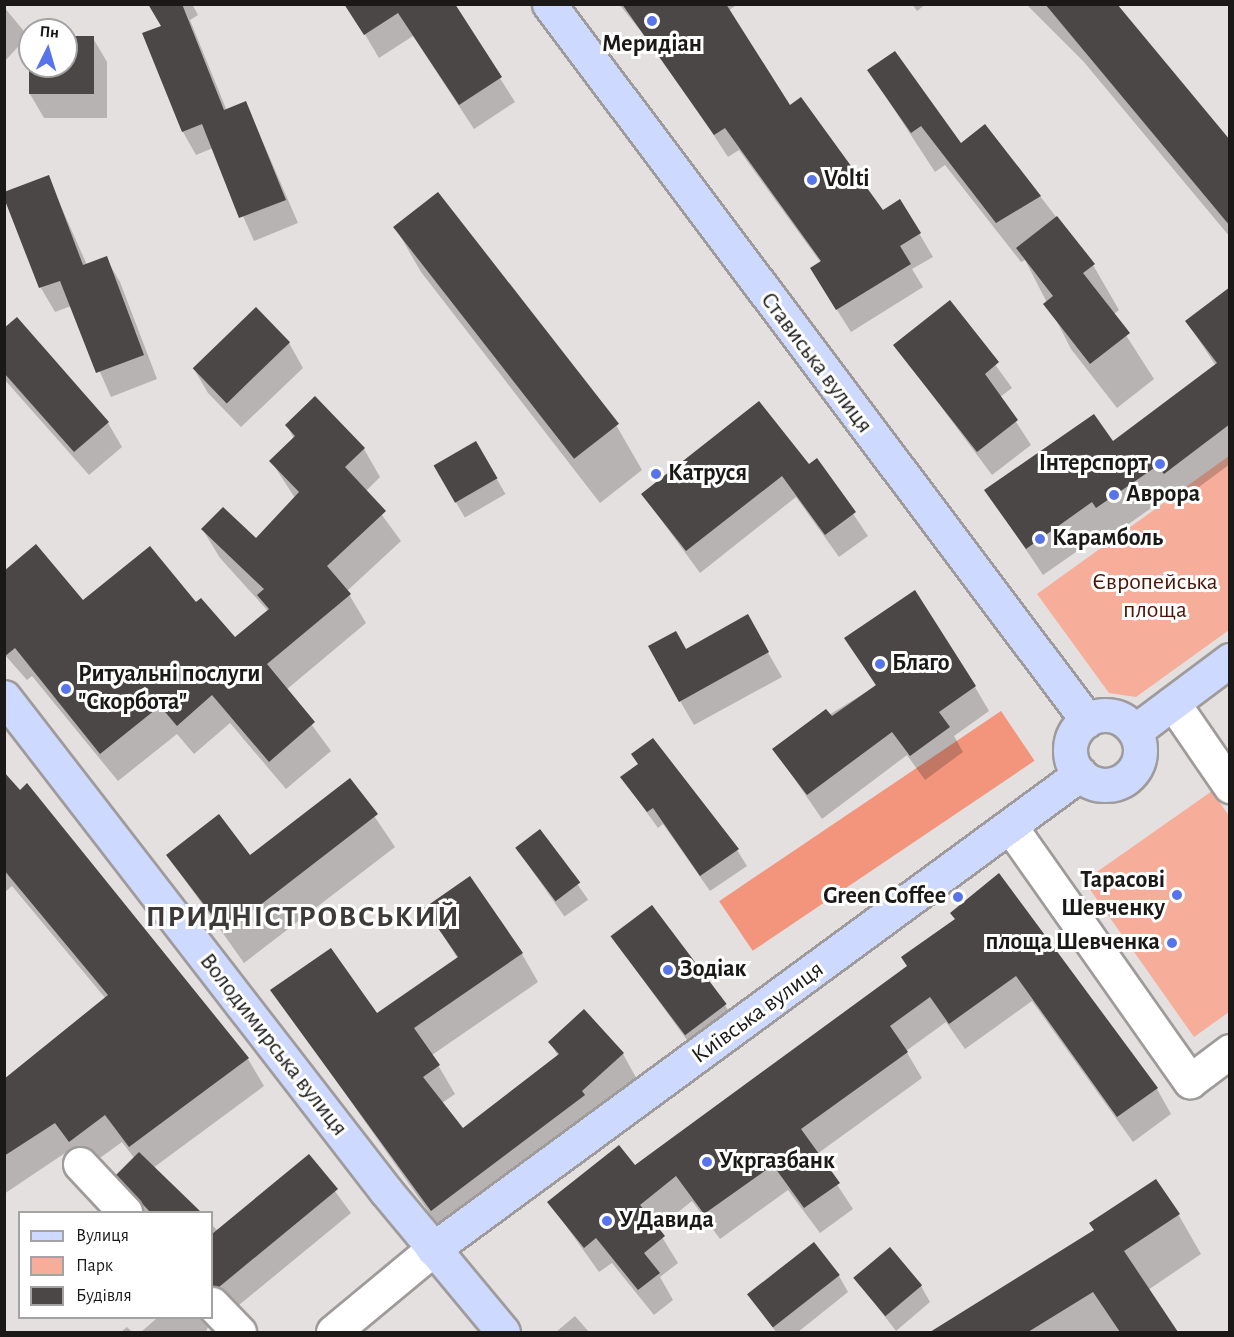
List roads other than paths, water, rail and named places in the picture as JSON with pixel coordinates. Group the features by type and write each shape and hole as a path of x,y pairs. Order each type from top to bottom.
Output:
{"main road":[{"name":"Стависька вулиця","path":"549,4 1087,720"},
{"path":"1135,731 1230,660"},
{"name":"Володимирська вулиця","path":"4,697 433,1249 503,1332"},
{"path":"1116,716 1135,731 1141,752 1131,774 1099,784 1080,774 1071,742 1087,720 1116,716"},
{"name":"Київська вулиця","path":"433,1249 1012,829 1080,774"}],"street":[{"path":"1173,703 1230,786"},
{"path":"1012,829 1190,1081 1230,1051"},
{"path":"80,1164 124,1211"},
{"path":"333,1332 433,1249"},
{"path":"213,1305 239,1332"}],"place":[{"name":"Меридіан","path":"652,21"},
{"name":"Volti","path":"812,180"},
{"name":"Інтерспорт","path":"1160,464"},
{"name":"Катруся","path":"656,474"},
{"name":"Аврора","path":"1114,495"},
{"name":"Карамболь","path":"1040,539"},
{"name":"Благо","path":"880,664"},
{"name":"Ритуальні послуги \"Скорбота\"","path":"66,689"},
{"name":"Тарасові Шевченку","path":"1177,895"},
{"name":"Green Coffee","path":"958,897"},
{"name":"площа Шевченка","path":"1172,943"},
{"name":"Зодіак","path":"668,970"},
{"name":"Укргазбанк","path":"707,1162"},
{"name":"У Давида","path":"607,1221"}],"district":[{"name":"ПРИДНІСТРОВСЬКИЙ","path":"303,917"}],"park label":[{"name":"Європейська площа","path":"1155,597"}]}
